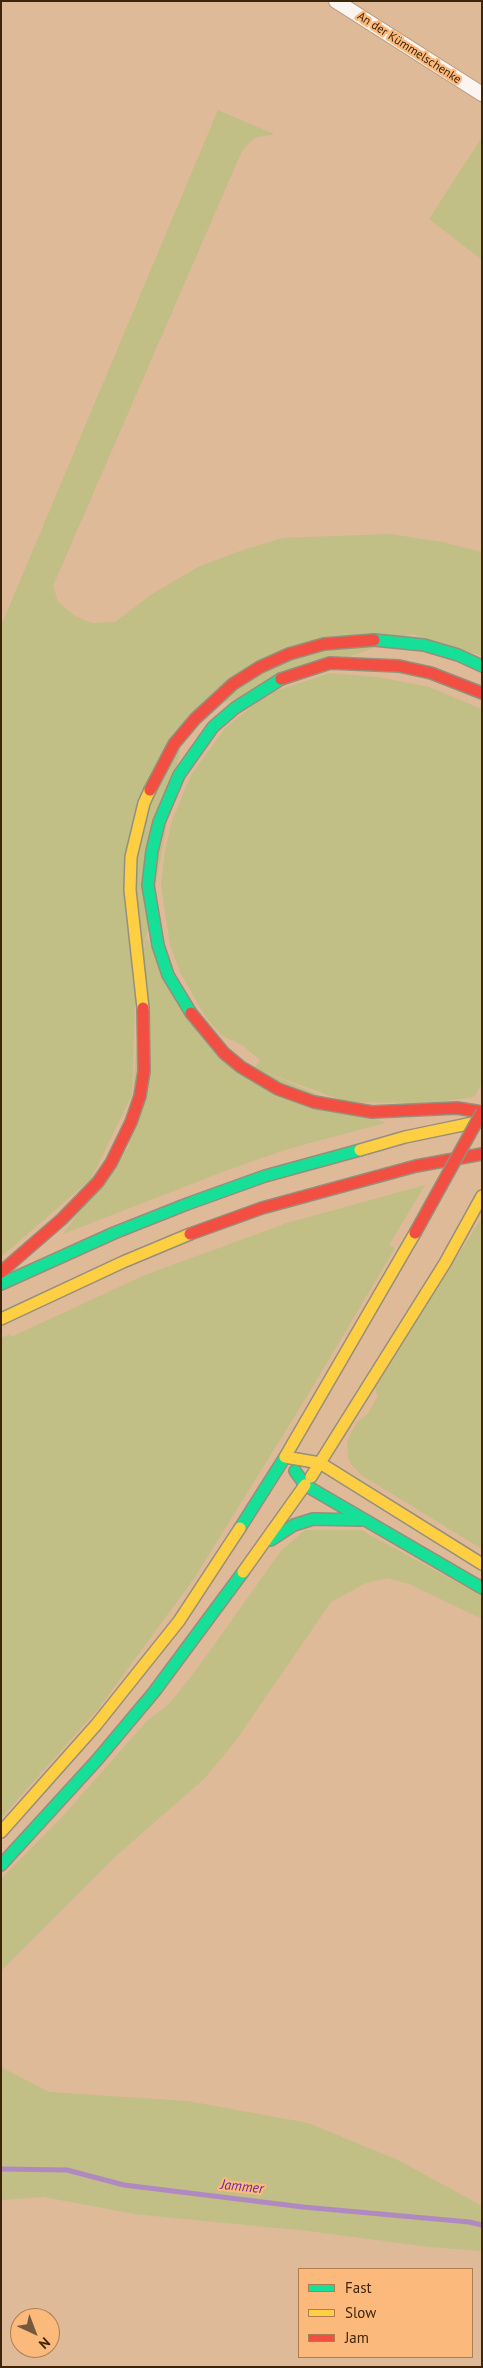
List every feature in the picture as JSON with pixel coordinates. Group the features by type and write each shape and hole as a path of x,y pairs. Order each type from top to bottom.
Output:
{"main road":[{"path":"1,1272 68,1214 98,1182 111,1163 131,1122 141,1088 145,1041 143,1003 130,890 131,857 144,803 158,772 174,744 214,700 260,667 289,654 324,644 360,640 395,641 424,645 458,654 482,666"},
{"path":"1,1832 96,1725 179,1621 211,1575 285,1457 415,1233 482,1112 457,1108 372,1112 314,1102 278,1089 241,1067 224,1053 193,1017 168,975 156,936 148,885 152,851 159,822 179,775 213,727 235,708 278,680 330,663 399,666 431,673 482,693"},
{"path":"1,1284 123,1229 265,1176 405,1137 482,1121"},
{"path":"1,1319 123,1262 195,1232 262,1208 407,1168 482,1154"},
{"path":"1,1865 97,1760 154,1692 264,1545 320,1463 431,1286 482,1196"},
{"path":"285,1457 320,1463 482,1564"},
{"path":"285,1457 305,1485 482,1588"},
{"path":"264,1545 294,1524 313,1519 363,1520"}],"street":[{"name":"An der Kümmelschenke","path":"336,1 482,94"}],"shaded area":[{"path":"218,110 274,134 254,138 242,151 53,586 58,602 75,616 92,623 115,622 152,594 200,566 243,550 283,538 390,534 443,542 482,552 482,656 411,634 186,717 135,1000 132,1095 91,1179 1,1257 1,626"},
{"path":"482,137 482,260 429,219"},
{"path":"330,673 378,677 429,687 482,709 482,1084 474,1097 434,1103 347,1102 255,1068 260,1060 242,1045 221,1035 205,1016 181,974 170,945 161,885 165,851 172,821 191,775 226,727 269,693"},
{"path":"145,936 211,1049 385,1123 288,1149 233,1168 63,1234 129,1146"},
{"path":"425,1185 389,1245 395,1248 306,1398 193,1580 98,1709 1,1818 1,1338 10,1334 11,1337 145,1275 287,1223"},
{"path":"482,1217 482,1549 361,1475 351,1464 348,1457 347,1441 357,1422 367,1415 378,1396 375,1388"},
{"path":"305,1530 361,1530 482,1596 482,1619 409,1584 388,1578 366,1583 331,1602 234,1743 204,1779 116,1856 1,1971 1,1879 63,1816 146,1722 170,1703 197,1669 281,1551"},
{"path":"1,2067 49,2092 188,2101 308,2123 398,2160 482,2206 482,2251 429,2247 308,2231 134,2214 44,2197 1,2200"}],"waterway":[{"name":"Jammer","path":"1,2169 67,2170 124,2185 303,2207 469,2222 482,2225"}],"traffic: fast":[{"path":"374,640 424,645 458,655 482,666"},
{"path":"191,1013 168,975 158,945 148,885 152,851 159,822 179,775 213,727 235,708 281,679"},
{"path":"1,1284 114,1233 187,1204 265,1176 360,1150"},
{"path":"240,1528 285,1457"},
{"path":"295,1471 305,1485 482,1588"},
{"path":"271,1540 294,1525 313,1519 361,1520"},
{"path":"1,1865 97,1760 154,1692 243,1572"}],"traffic: slow":[{"path":"143,1008 130,890 131,857 144,803 150,790"},
{"path":"360,1150 405,1137 482,1121"},
{"path":"311,1477 445,1263 482,1196"},
{"path":"285,1457 415,1233"},
{"path":"1,1319 123,1262 190,1234"},
{"path":"285,1457 320,1463 482,1564"},
{"path":"243,1572 305,1485"},
{"path":"1,1832 96,1725 179,1621 240,1528"}],"traffic: jam":[{"path":"150,790 174,744 195,719 233,684 260,667 289,654 324,644 374,640"},
{"path":"281,679 330,663 399,666 431,673 482,693"},
{"path":"1,1272 62,1219 98,1182 111,1163 131,1122 140,1096 144,1071 143,1008"},
{"path":"191,1013 224,1053 241,1067 278,1089 314,1102 372,1112 457,1108 482,1112"},
{"path":"415,1233 482,1112"},
{"path":"190,1234 262,1208 416,1166 482,1154"}]}
